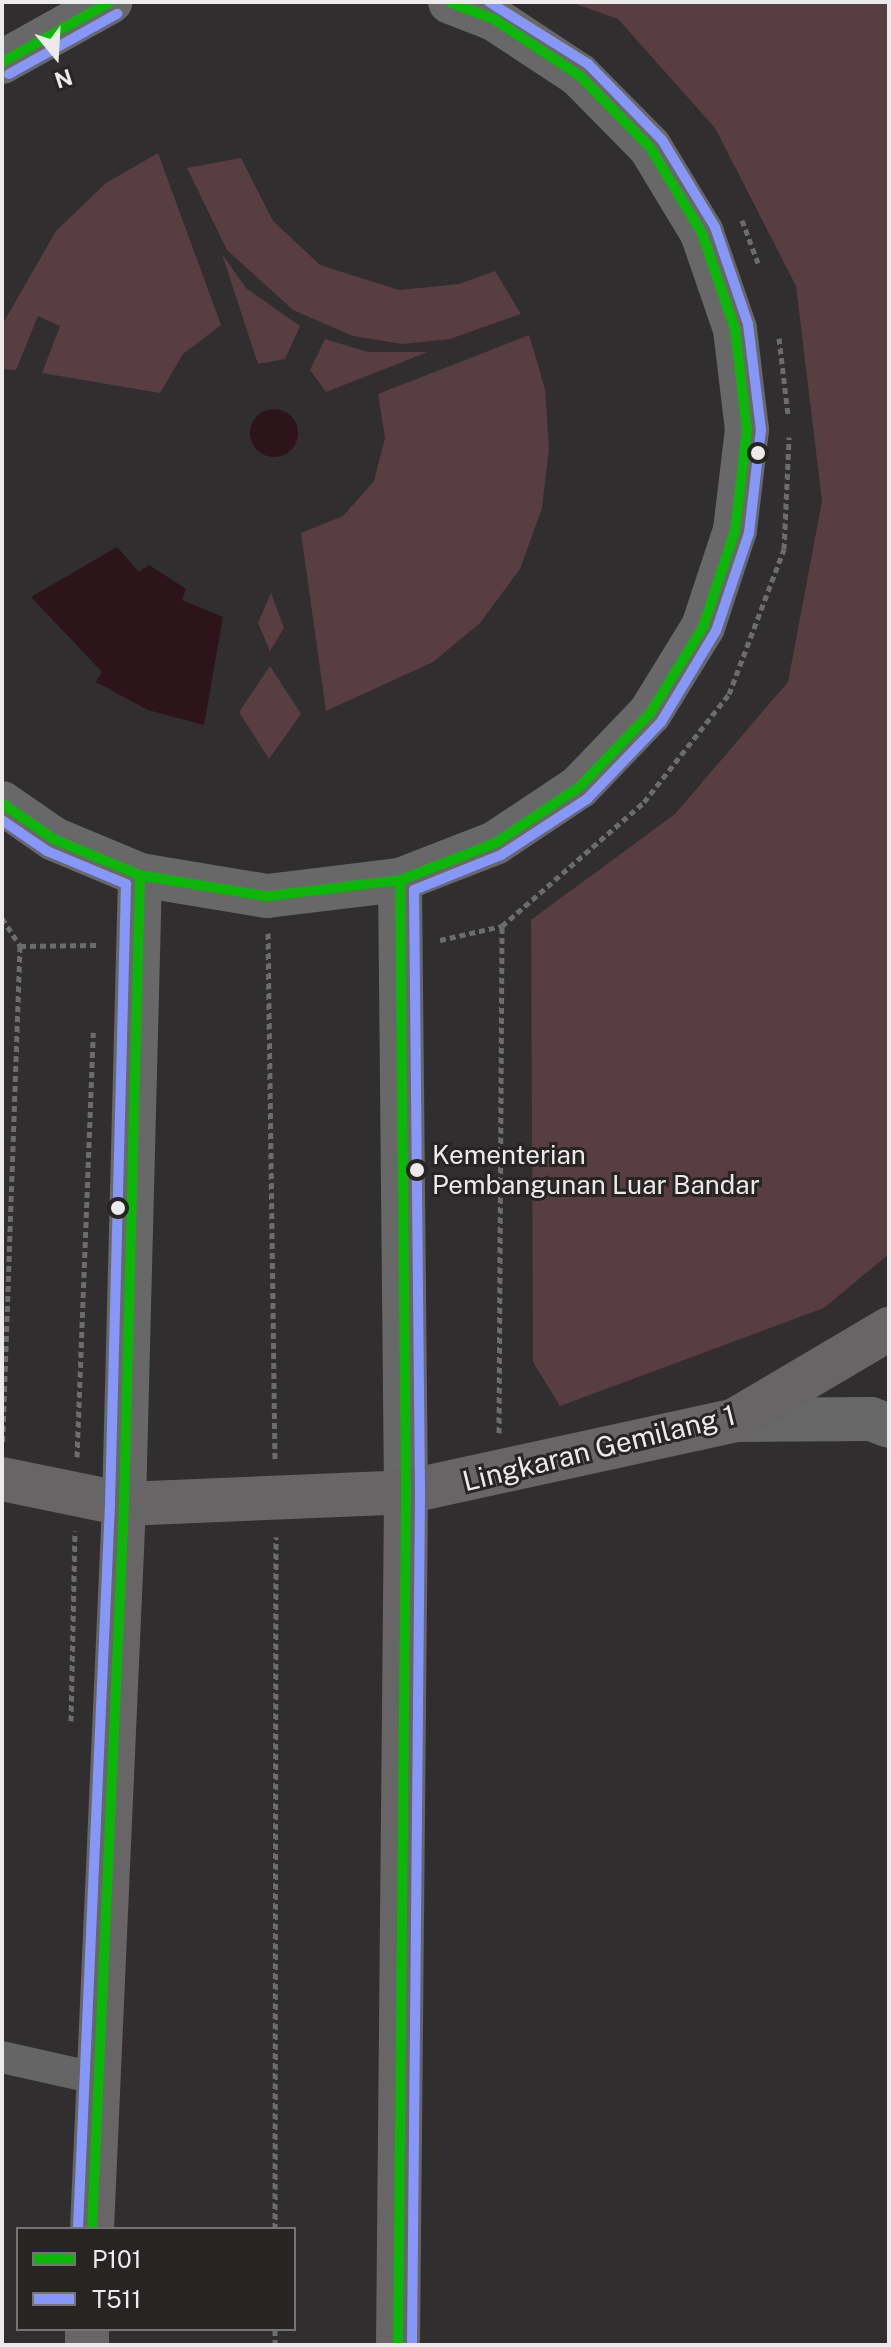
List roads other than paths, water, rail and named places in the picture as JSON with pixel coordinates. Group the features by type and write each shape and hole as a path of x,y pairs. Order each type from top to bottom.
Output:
{"main road":[{"name":"Lingkaran Gemilang 1","path":"2,1479 76,1497 124,1504 276,1494 406,1492 735,1420 889,1329"},
{"path":"398,2345 406,1492"},
{"path":"92,2227 124,1504"}],"street":[{"path":"2,62 110,2"},
{"path":"2,803 54,839 140,875 267,896 400,880 507,835 579,787 650,713 703,627 735,530 747,430 731,315 702,233 650,147 579,75 494,19 450,2"},
{"path":"124,1504 140,875"},
{"path":"400,880 406,1492"},
{"path":"735,1420 871,1419 889,1426"},
{"path":"2,2057 100,2079"}],"place":[{"name":"Kementerian Pembangunan Luar Bandar","path":"417,1170"}]}
